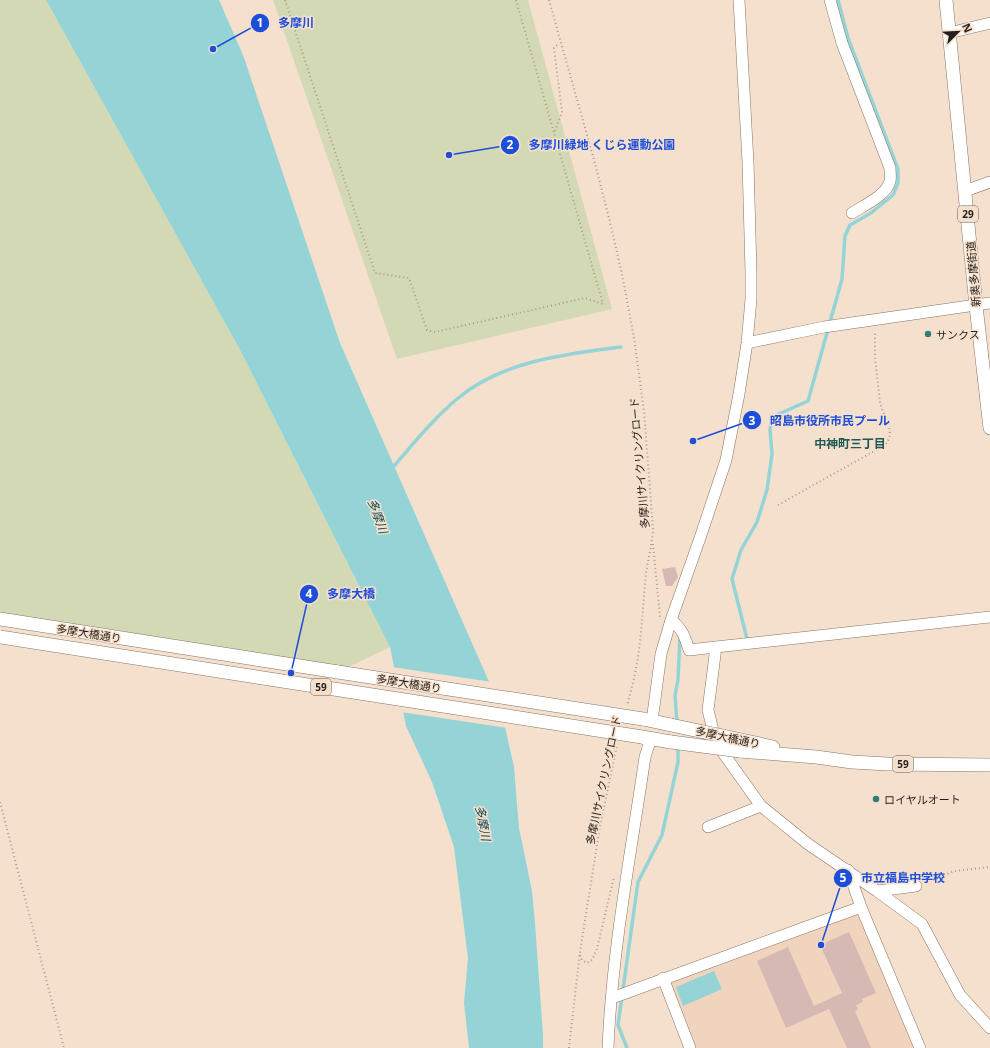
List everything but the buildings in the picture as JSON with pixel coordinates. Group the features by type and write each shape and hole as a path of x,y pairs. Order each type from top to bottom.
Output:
{"main road":[{"name":"新奥多摩街道","path":"946,0 966,191 976,306 990,428"},
{"name":"多摩大橋通り","path":"0,619 647,720 671,725 739,745"},
{"name":"多摩大橋通り","path":"0,637 671,742 739,745 852,762 990,765"}],"street":[{"path":"647,720 669,621 700,538 726,460 747,343 751,272 748,162 738,0"},
{"path":"830,0 842,43 890,168 890,180 888,187 883,193 852,213"},
{"path":"949,33 990,23"},
{"path":"966,191 990,182"},
{"path":"747,343 824,327 990,303"},
{"path":"669,621 685,636 688,650 990,617"},
{"path":"716,647 708,710 716,742 761,806 808,844 878,891 922,924 960,995 990,1028"},
{"path":"608,1048 619,995 620,919 645,757 646,738"},
{"path":"708,827 761,806"},
{"path":"848,870 861,907 920,1048"},
{"path":"878,891 916,886"},
{"path":"619,995 861,907"},
{"path":"663,978 690,1048"}],"path":[{"path":"285,0 374,273 409,278 427,330 435,332 585,298 603,304 516,0"},
{"name":"多摩川サイクリングロード","path":"549,0 610,222 622,274 634,338 644,411 653,513 653,541 648,559 635,676 625,713"},
{"path":"555,133 562,112 554,48 558,44"},
{"path":"778,505 885,445 889,441 889,427 880,402 875,357 875,320"},
{"path":"653,541 669,621"},
{"name":"多摩川サイクリングロード","path":"569,1048 580,952 600,826 618,742"},
{"path":"0,802 34,934 53,999 64,1048"},
{"path":"916,886 955,871 990,867"},
{"path":"580,952 582,960 587,963 592,960 597,948 616,872"}],"shaded area":[{"path":"860,909 916,1048 695,1048 669,986 673,980"}],"green space":[{"path":"0,0 46,0 239,348 390,647 338,672 0,619"},
{"path":"273,0 528,0 612,309 397,359"}],"water":[{"path":"46,0 219,0 243,55 340,343 501,709 514,767 519,828 532,891 543,1048 469,1048 464,1003 468,958 454,847 432,782 406,726 390,647 239,348"},
{"path":"714,971 722,989 683,1006 676,987"}],"pier":[{"path":"392,667 492,682 503,708 508,728 401,712"}],"waterway":[{"path":"747,639 732,579 741,550 757,522 767,490 772,454 770,430 772,417 808,401 842,279 845,236 850,225 871,213 893,195 898,183 898,169 848,38 838,0"},
{"path":"394,466 440,414 474,386 493,376 535,361 621,347"},
{"path":"677,724 675,695 678,680 680,636"},
{"path":"627,1048 618,1025 638,882 662,835 678,762 678,746"}],"place":[{"name":"多摩川","path":"213,49"},
{"name":"多摩川緑地 くじら運動公園","path":"449,155"},
{"name":"サンクス","path":"928,334"},
{"name":"昭島市役所市民プール","path":"693,441"},
{"name":"多摩大橋","path":"291,673"},
{"name":"ロイヤルオート","path":"876,799"},
{"name":"市立福島中学校","path":"821,945"}],"district":[{"name":"中神町三丁目","path":"850,443"}]}
